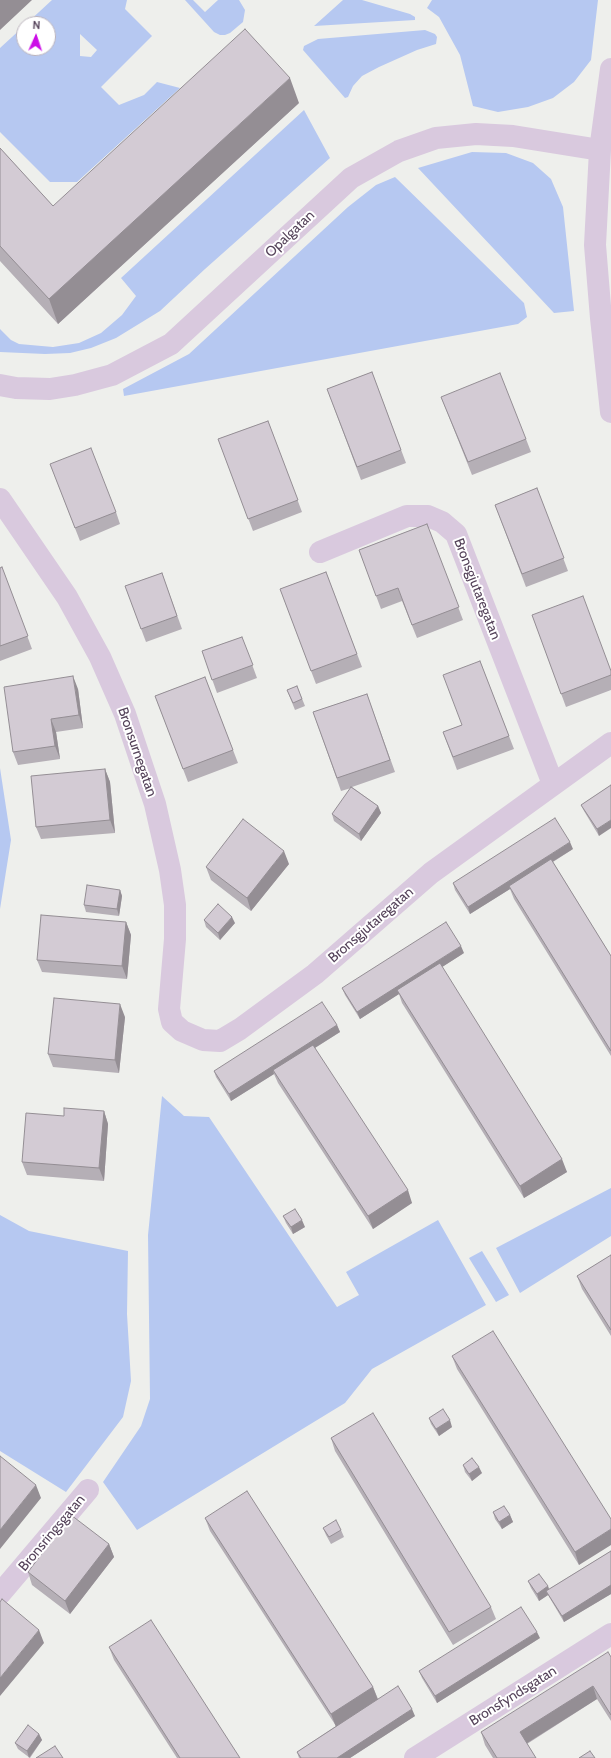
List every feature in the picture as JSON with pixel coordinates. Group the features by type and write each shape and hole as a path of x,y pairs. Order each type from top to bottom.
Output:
{"street":[{"path":"611,69 600,150 595,245 611,412"},
{"name":"Opalgatan","path":"0,385 16,388 50,389 76,385 112,375 171,344 351,178 399,151 436,138 476,134 513,136 600,150"},
{"name":"Bronsurnegatan","path":"0,499 67,597 100,657 125,714 154,804 170,870 175,905 175,938 169,1009 172,1022 182,1031"},
{"name":"Bronsgjutaregatan","path":"320,552 407,516 428,516 442,522 456,534 553,784"},
{"name":"Bronsgjutaregatan","path":"182,1031 202,1040 220,1041 240,1029 315,974 431,873 553,784 611,744"},
{"name":"Bronsringsgatan","path":"0,1594 88,1490"},
{"name":"Bronsfyndsgatan","path":"415,1758 611,1634"}],"shaded area":[{"path":"52,0 127,0 125,9 152,36 101,87 119,105 144,95 157,82 180,88 77,182 50,182 0,132 0,48 16,33 16,56 56,56 56,16 35,16","holes":["80,34 97,50 91,57 80,56"]},
{"path":"185,0 193,0 205,12 218,0 239,0 245,10 243,22 230,33 220,35 214,32"},
{"path":"343,0 362,0 410,14 415,17 415,20 314,26"},
{"path":"432,0 598,0 591,60 574,82 553,98 528,107 498,112 473,106 460,55 439,17 427,8"},
{"path":"425,30 435,34 437,37 436,44 417,50 362,76 353,86 348,97 345,98 303,50 304,46 318,39"},
{"path":"304,110 330,158 160,311 116,338 91,348 70,353 45,354 0,352 0,329 11,340 19,344 53,347 79,343 101,333 122,315 136,296 121,278"},
{"path":"472,152 506,153 533,163 551,179 563,207 574,311 554,313 418,168"},
{"path":"395,177 524,303 527,317 518,324 124,396 123,389 189,354 348,207 376,185"},
{"path":"0,768 11,840 0,909"},
{"path":"162,1096 184,1116 209,1117 337,1307 359,1295 346,1272 438,1220 486,1305 372,1369 345,1403 137,1530 103,1482 141,1426 150,1399 148,1235"},
{"path":"611,1188 611,1236 520,1293 496,1248"},
{"path":"0,1215 29,1231 128,1251 127,1314 131,1381 123,1417 66,1492 0,1451"},
{"path":"482,1251 509,1295 496,1302 469,1258"}],"building":[{"path":"245,29 290,78 49,299 0,246 0,148 53,206"},
{"path":"372,372 401,450 357,467 327,389"},
{"path":"500,373 526,439 468,462 441,397"},
{"path":"268,421 298,500 248,519 218,439"},
{"path":"91,448 116,512 75,528 50,464"},
{"path":"537,488 564,558 522,574 495,505"},
{"path":"427,524 459,607 412,625 398,588 376,596 359,550"},
{"path":"2,567 28,636 0,646 0,568"},
{"path":"326,572 357,654 311,671 280,589"},
{"path":"162,573 177,616 141,629 125,586"},
{"path":"583,596 611,671 611,675 561,694 532,615"},
{"path":"242,637 253,665 212,680 202,651"},
{"path":"480,661 509,736 453,757 443,732 462,725 443,675"},
{"path":"73,676 79,715 51,719 55,746 13,752 4,687"},
{"path":"205,677 233,750 183,769 155,696"},
{"path":"297,686 302,699 293,703 287,690"},
{"path":"367,694 390,760 337,778 313,712"},
{"path":"105,769 110,820 36,827 31,776"},
{"path":"611,785 611,820 597,829 581,805"},
{"path":"351,787 378,806 359,834 332,814"},
{"path":"555,818 570,842 468,907 453,883"},
{"path":"243,819 284,851 247,898 206,867"},
{"path":"551,859 611,956 611,1051 509,886"},
{"path":"87,885 120,890 117,909 84,905"},
{"path":"218,904 232,917 218,933 204,920"},
{"path":"41,915 126,922 122,966 37,960"},
{"path":"446,922 461,946 357,1012 342,988"},
{"path":"440,963 562,1159 520,1186 397,990"},
{"path":"54,998 120,1004 115,1060 48,1054"},
{"path":"322,1002 337,1025 229,1094 214,1071"},
{"path":"313,1045 408,1190 368,1216 273,1070"},
{"path":"64,1108 104,1111 99,1168 22,1162 26,1113 64,1116"},
{"path":"295,1209 302,1220 291,1227 283,1216"},
{"path":"611,1255 611,1330 577,1276"},
{"path":"493,1331 611,1519 611,1529 575,1552 452,1356"},
{"path":"443,1409 450,1420 436,1429 429,1418"},
{"path":"373,1413 491,1607 449,1632 331,1438"},
{"path":"0,1456 36,1485 0,1530"},
{"path":"472,1458 479,1467 469,1474 463,1465"},
{"path":"247,1491 373,1687 331,1714 205,1518"},
{"path":"504,1506 510,1515 499,1522 493,1512"},
{"path":"71,1515 109,1544 65,1601 28,1572"},
{"path":"336,1520 341,1530 329,1537 323,1528"},
{"path":"611,1551 611,1585 562,1616 546,1591"},
{"path":"539,1574 548,1586 537,1594 528,1581"},
{"path":"2,1599 39,1630 0,1678 0,1602"},
{"path":"521,1607 537,1632 435,1696 419,1671"},
{"path":"151,1620 240,1758 180,1758 109,1647"},
{"path":"608,1652 611,1657 611,1715 593,1686 520,1732 536,1758 497,1758 481,1732"},
{"path":"398,1686 412,1709 337,1758 301,1758 297,1752"},
{"path":"28,1725 39,1734 27,1751 15,1743"},
{"path":"55,1746 63,1758 36,1758"},
{"path":"590,1751 595,1758 579,1758"}]}
